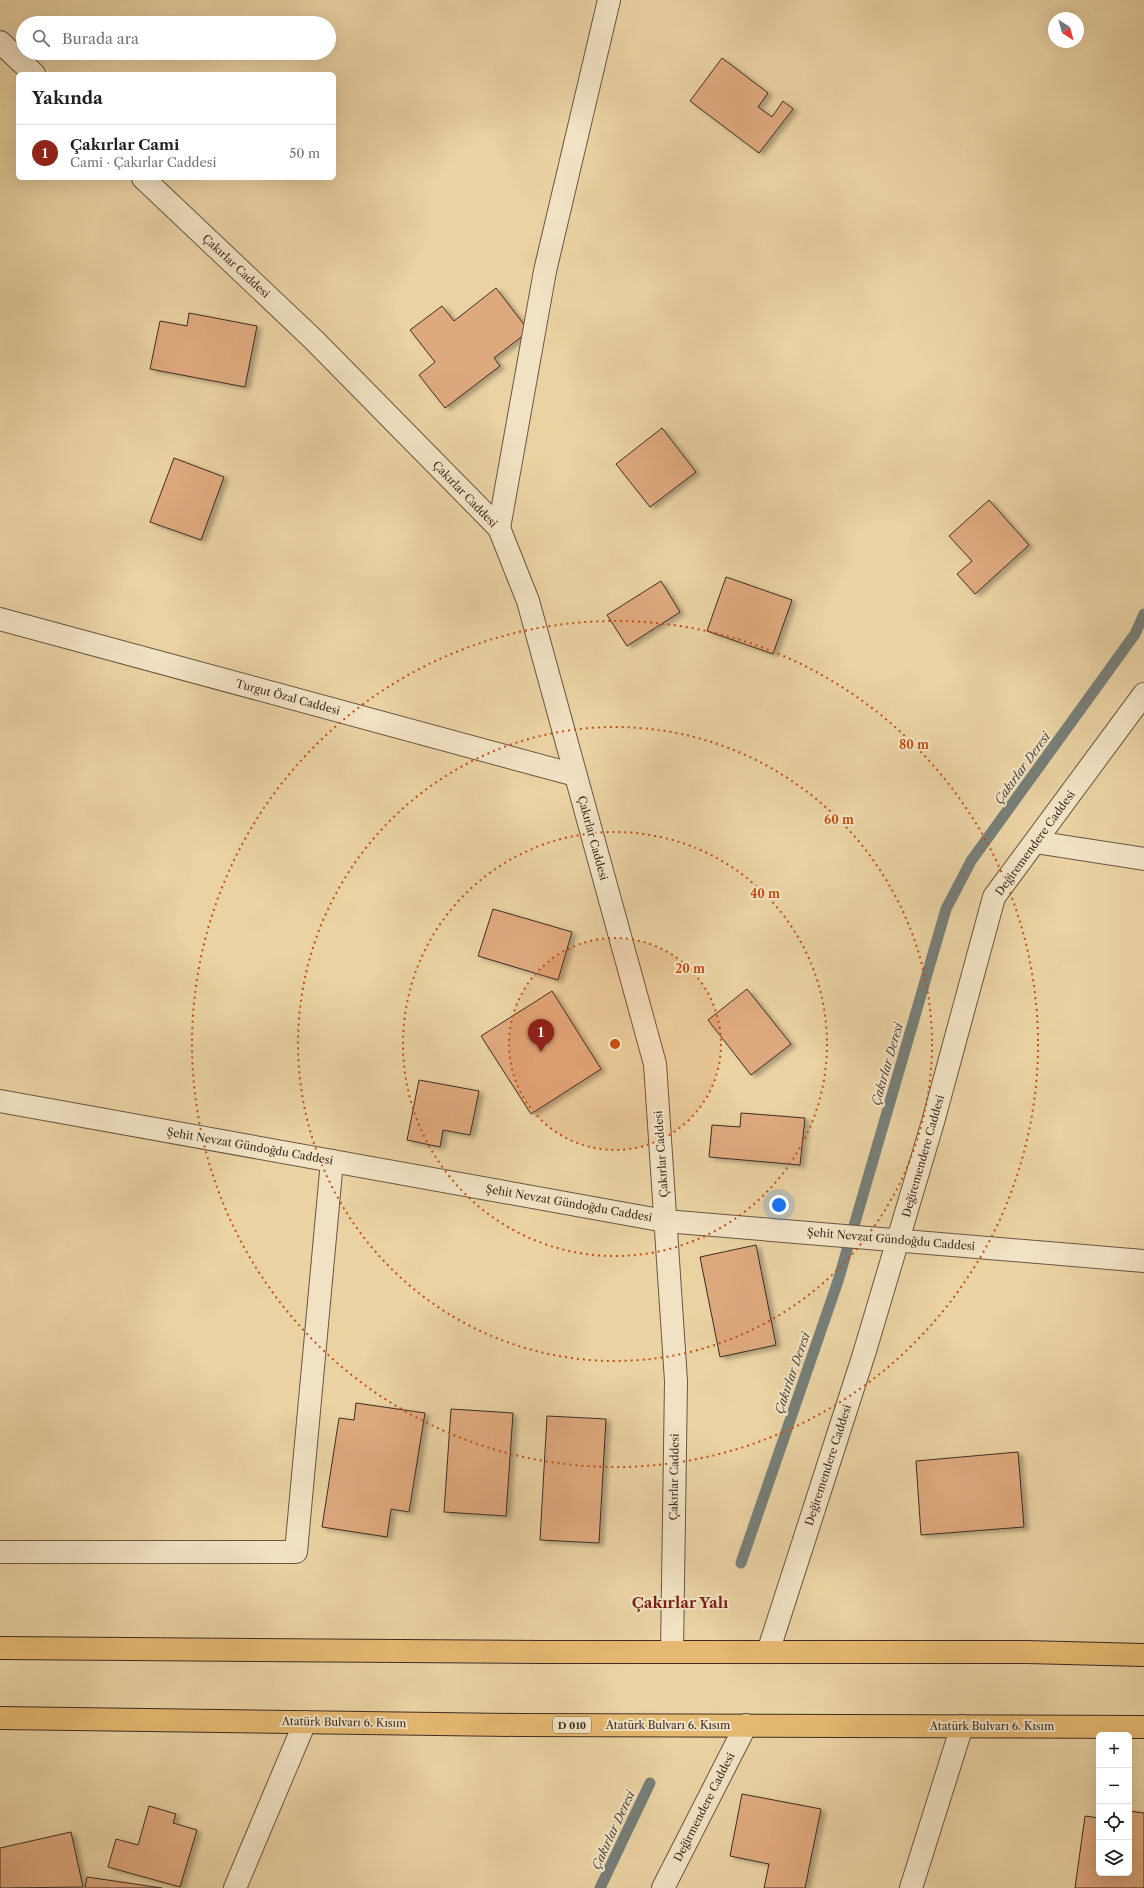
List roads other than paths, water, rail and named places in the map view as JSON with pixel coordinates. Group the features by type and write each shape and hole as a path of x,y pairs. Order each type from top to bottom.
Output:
{"highway":[{"path":"0,1648 672,1652 1026,1652 1144,1655"},
{"name":"Atatürk Bulvarı 6. Kısım","path":"0,1718 519,1725 1144,1727"}],"street":[{"path":"499,528 545,271 609,0"},
{"path":"0,42 16,57"},
{"path":"19,60 32,72"},
{"name":"Çakırlar Caddesi","path":"145,180 314,340 499,528 528,601 655,1064 676,1381 672,1652"},
{"name":"Turgut Özal Caddesi","path":"0,619 575,775"},
{"name":"Değiremendere Caddesi","path":"768,1652 864,1354 933,1122 994,897 1144,694"},
{"path":"1035,842 1144,859"},
{"name":"Şehit Nevzat Gündoğdu Caddesi","path":"0,1101 665,1221 1144,1261"},
{"path":"0,1552 296,1552 332,1161"},
{"path":"235,1888 305,1722"},
{"name":"Değirmendere Caddesi","path":"662,1888 746,1725"},
{"path":"911,1888 962,1726"}],"waterway":[{"name":"Çakırlar Deresi","path":"741,1563 838,1281 946,909 971,861 1135,634 1144,614"},
{"name":"Çakırlar Deresi","path":"600,1888 650,1783"}],"place":[{"name":"Çakırlar Cami","path":"541,1052"}],"district":[{"name":"Çakırlar Yalı","path":"680,1602"}]}
